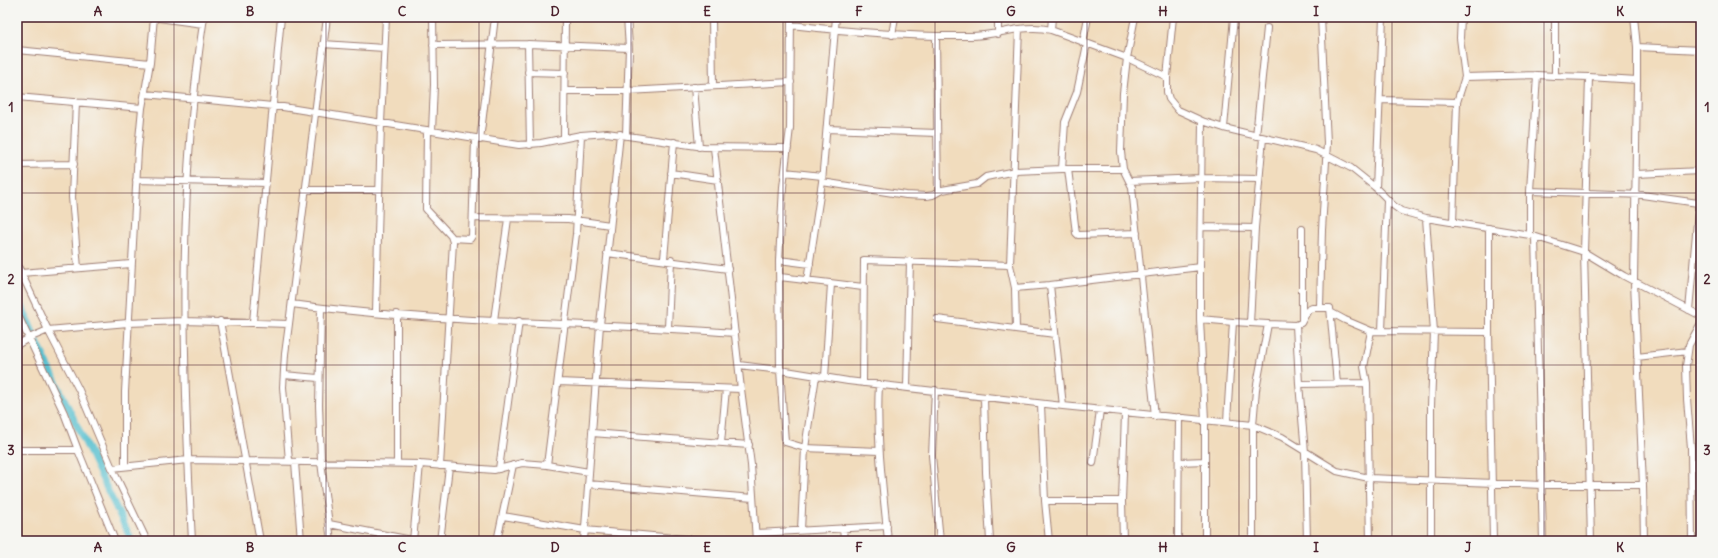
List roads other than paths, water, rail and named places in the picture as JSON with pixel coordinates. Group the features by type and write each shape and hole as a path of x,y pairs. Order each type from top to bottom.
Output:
{"street":[{"path":"125,466 125,392 136,180 142,108 150,63 153,17 204,20 194,99 184,260 184,321 192,541"},
{"path":"253,322 281,17"},
{"path":"288,461 284,375 314,113 327,17"},
{"path":"376,312 381,123 386,17"},
{"path":"433,17 434,92 430,130 426,208 452,238 453,242 440,466"},
{"path":"452,238 472,238 477,139 495,17"},
{"path":"564,138 565,17"},
{"path":"584,541 600,325 607,253 628,91 629,48 627,17"},
{"path":"712,17 713,86"},
{"path":"791,17 791,82 788,148 781,207 779,260 780,370 784,440 788,443 805,448 879,451"},
{"path":"807,281 822,179 836,17"},
{"path":"892,35 895,17"},
{"path":"998,17 998,34"},
{"path":"1051,30 1052,17"},
{"path":"1088,17 1077,92 1065,122 1065,169 1076,233 1078,235 1137,233"},
{"path":"1135,17 1127,58 1122,105 1121,152 1123,169 1132,187 1155,416"},
{"path":"1173,17 1167,92 1173,105 1178,110 1202,121 1224,128 1302,145 1327,155 1351,168 1401,211 1426,218 1532,236 1584,252 1634,282 1701,316"},
{"path":"1224,128 1234,17"},
{"path":"1320,307 1322,230 1327,155 1321,17"},
{"path":"1376,188 1383,17"},
{"path":"1453,223 1457,102 1464,77 1460,38 1461,17"},
{"path":"1555,76 1556,17"},
{"path":"1634,17 1637,47 1634,282 1644,541"},
{"path":"791,25 892,35 936,37 979,36 1037,27 1051,30 1085,44 1127,58 1167,77"},
{"path":"1250,323 1267,28"},
{"path":"1016,329 1014,288 1010,265 1010,253 1019,29"},
{"path":"936,37 938,192"},
{"path":"323,44 384,48"},
{"path":"433,45 528,44 629,48"},
{"path":"528,44 530,144"},
{"path":"1637,47 1701,50"},
{"path":"17,50 150,63"},
{"path":"528,72 565,73"},
{"path":"1464,77 1537,75 1637,80"},
{"path":"1537,75 1530,191 1543,541"},
{"path":"1589,78 1584,252 1591,541"},
{"path":"565,91 628,91 791,82"},
{"path":"694,87 699,147"},
{"path":"145,94 273,107 430,130 518,145 581,135 607,133 623,134 699,147 788,148"},
{"path":"17,97 142,108"},
{"path":"1380,100 1457,102"},
{"path":"76,102 72,197 78,268"},
{"path":"1202,121 1200,319 1205,420 1205,541"},
{"path":"827,129 937,133"},
{"path":"547,464 577,220 581,135"},
{"path":"668,328 668,260 671,173 674,142"},
{"path":"714,148 738,365 749,445 756,541"},
{"path":"17,165 74,164"},
{"path":"785,172 906,195 926,196 933,195 942,190 977,184 986,177 1014,171 1123,169"},
{"path":"1636,174 1701,171"},
{"path":"671,173 718,180"},
{"path":"1129,181 1201,178 1259,179"},
{"path":"1689,310 1701,179"},
{"path":"136,180 266,183"},
{"path":"305,190 379,190"},
{"path":"1530,191 1585,194 1636,194 1698,203"},
{"path":"1382,331 1387,200"},
{"path":"474,218 577,220 610,225"},
{"path":"1426,218 1434,332 1431,406 1431,541"},
{"path":"494,320 508,219"},
{"path":"1201,227 1255,228"},
{"path":"1489,228 1489,332 1493,541"},
{"path":"1302,229 1302,321"},
{"path":"607,253 728,269"},
{"path":"779,260 810,264"},
{"path":"863,383 864,260 1010,265"},
{"path":"907,387 910,261"},
{"path":"17,264 46,331 79,390 112,468 147,541"},
{"path":"21,273 131,264"},
{"path":"1014,288 1200,267"},
{"path":"780,277 863,287"},
{"path":"825,377 832,284"},
{"path":"1050,285 1063,406"},
{"path":"292,304 321,308 449,318 668,328 735,333"},
{"path":"1200,319 1296,325 1302,321 1310,309 1329,307 1332,313 1337,384"},
{"path":"321,308 318,378 322,462 330,541"},
{"path":"17,313 64,413 115,541"},
{"path":"1332,313 1371,331 1489,332"},
{"path":"397,314 397,463"},
{"path":"937,319 1055,334"},
{"path":"220,321 244,462 260,541"},
{"path":"17,345 46,331 128,323 220,321 289,324"},
{"path":"499,469 518,321"},
{"path":"1226,421 1233,322"},
{"path":"1692,541 1691,448 1686,366 1688,351 1701,323"},
{"path":"1253,541 1253,425 1256,390 1268,324"},
{"path":"1296,325 1305,452 1307,541"},
{"path":"1370,541 1367,383 1365,361 1371,331"},
{"path":"1637,357 1688,351"},
{"path":"738,365 863,383 935,390 1041,404 1155,416 1226,421 1253,425 1272,432 1337,471 1369,478 1541,485 1643,485"},
{"path":"284,375 318,378"},
{"path":"801,530 805,448 816,376"},
{"path":"558,382 596,382 741,389"},
{"path":"1299,384 1367,383"},
{"path":"879,384 879,451 888,541"},
{"path":"721,443 726,389"},
{"path":"935,390 932,456 940,541"},
{"path":"984,397 990,541"},
{"path":"1041,404 1045,500 1049,541"},
{"path":"1093,463 1100,410"},
{"path":"1123,541 1122,501 1125,413"},
{"path":"1178,541 1179,418"},
{"path":"592,433 749,445"},
{"path":"17,450 78,450"},
{"path":"112,468 188,460 397,463 499,469 513,464 522,463 547,464 589,472"},
{"path":"1179,462 1205,461"},
{"path":"295,462 301,541"},
{"path":"329,524 414,541 420,464"},
{"path":"497,541 513,464"},
{"path":"440,541 449,467"},
{"path":"588,484 753,498"},
{"path":"1045,500 1122,501"},
{"path":"503,516 585,530 709,541"},
{"path":"756,533 886,526"},
{"path":"843,528 844,541"}],"waterway":[{"path":"17,294 37,342 132,541"}]}
